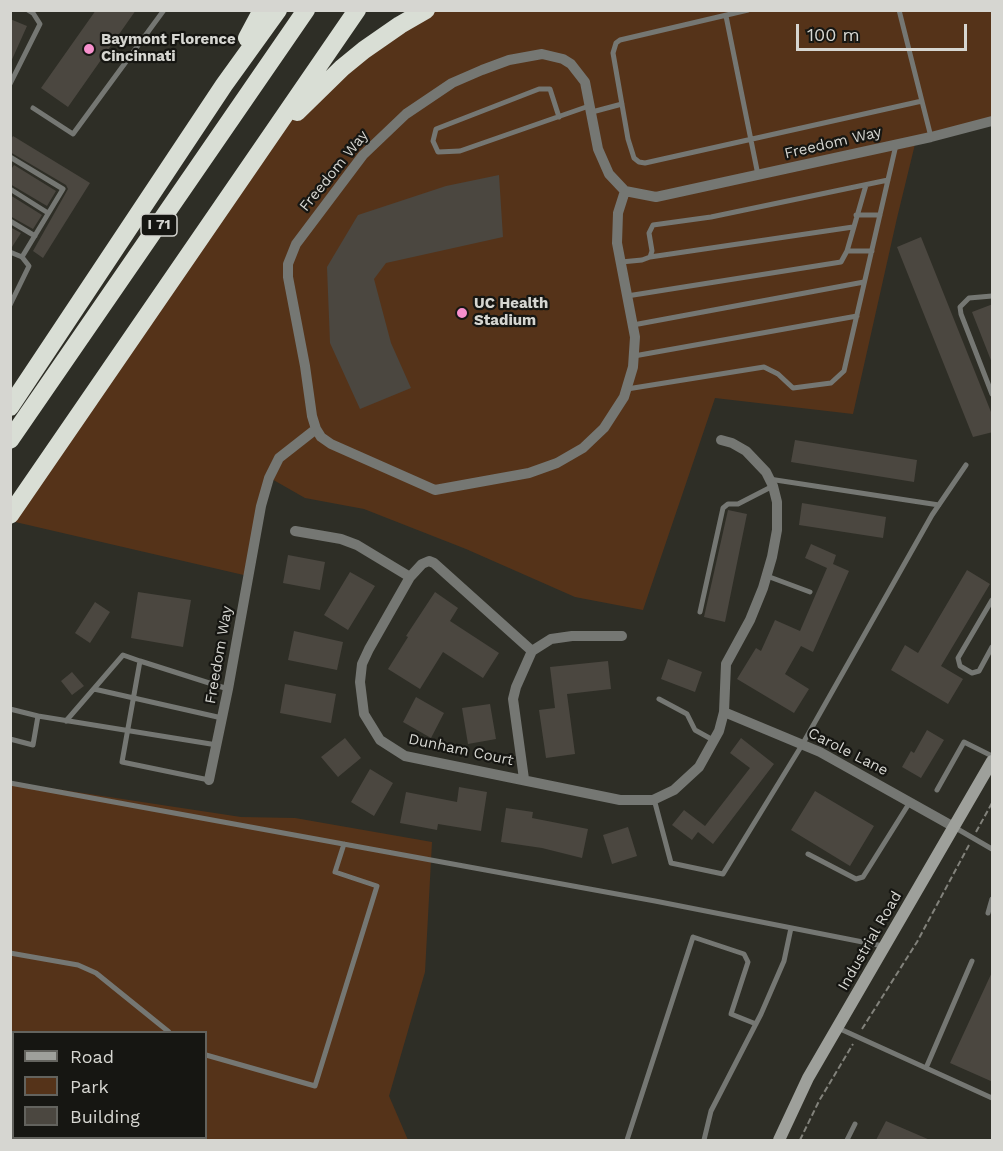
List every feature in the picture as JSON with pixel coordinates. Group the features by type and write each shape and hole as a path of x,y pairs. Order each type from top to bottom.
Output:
{"highway":[{"path":"224,85 262,10"},
{"path":"10,407 224,85 278,10"},
{"name":"I 71","path":"10,440 306,10"},
{"name":"I 71","path":"10,515 357,10"},
{"path":"266,142 342,68 400,25 426,10"}],"main road":[{"name":"Industrial Road","path":"779,1140 808,1078 993,761"}],"street":[{"name":"Freedom Way","path":"209,780 261,506 269,478 279,458 316,429 288,277 288,264 296,244 363,155 399,120 452,83 509,60 542,54 562,59 571,64 585,82 598,148 609,174 625,190 656,197 932,137 993,121"},
{"path":"316,429 321,437 331,444 435,490 529,474 557,464 582,448 604,428 624,397 633,367 635,337 617,243 618,213 625,190"},
{"path":"721,440 746,451 758,462 771,482"},
{"name":"Dunham Court","path":"532,651 429,561 422,564 410,578 362,664 361,699 364,714 380,740 405,756 430,763 524,779 620,800 654,799 674,790 699,767 719,731 724,712 726,664 750,620 767,576 777,530 777,502 771,482"},
{"path":"295,531 341,539 357,545 410,578"},
{"path":"524,779 513,699 532,651 551,639 572,636 622,636"},
{"name":"Carole Lane","path":"724,712 820,752 954,827"}],"lane":[{"path":"10,84 40,24 33,13 28,10"},
{"path":"33,108 73,134 164,10"},
{"path":"748,10 620,40 616,43 614,53 630,150 639,162 645,163 922,101"},
{"path":"899,10 932,137"},
{"path":"726,16 758,175"},
{"path":"559,117 550,89 539,89 436,129 433,141 438,152 460,151 559,117 622,104"},
{"path":"626,389 764,367 778,374 794,388 831,383 844,371 897,144"},
{"path":"10,157 63,189 22,257"},
{"path":"650,257 652,251 650,233 653,225 711,217 888,180"},
{"path":"627,296 841,262 847,251 866,185"},
{"path":"10,189 48,213"},
{"path":"856,216 880,215"},
{"path":"10,221 34,236"},
{"path":"621,262 853,227"},
{"path":"847,251 872,251"},
{"path":"10,252 22,257 29,266 10,305"},
{"path":"633,325 864,282"},
{"path":"10,290 17,293"},
{"path":"993,296 969,298 960,307 993,394"},
{"path":"634,356 857,316"},
{"path":"654,799 671,863 723,874 802,745 939,505 966,465"},
{"path":"700,612 723,508 728,504 738,504 771,482 939,505"},
{"path":"767,576 810,592"},
{"path":"993,600 958,658 960,666 972,673 979,671 993,647"},
{"path":"66,721 123,655 228,689"},
{"path":"140,661 122,762 209,780"},
{"path":"94,689 222,718"},
{"path":"659,699 687,714 695,730 714,741"},
{"path":"10,709 66,721 217,745"},
{"path":"10,740 33,745 38,716"},
{"path":"937,790 964,742 993,756"},
{"path":"10,783 884,946"},
{"path":"808,854 856,879 863,877 910,802"},
{"path":"954,827 993,849"},
{"path":"207,1055 315,1086 377,886 334,872 344,844"},
{"path":"988,913 993,899"},
{"path":"704,1140 711,1111 756,1023 784,961 791,928"},
{"path":"627,1140 693,937 744,954 748,962 731,1014 756,1023"},
{"path":"10,953 78,965 96,973 168,1031"},
{"path":"926,1068 972,961"},
{"path":"837,1027 993,1098"},
{"path":"847,1140 855,1124"}],"path":[{"path":"981,823 993,803"},
{"path":"867,1019 917,942 968,848"},
{"path":"800,1140 819,1101 850,1049"}],"green space":[{"name":"UC Health Stadium","path":"426,11 992,11 992,121 916,140 853,414 715,398 643,610 575,597 466,549 364,509 305,498 270,478 248,576 11,521 266,142 342,68"},
{"path":"10,782 241,817 295,818 432,842 425,972 389,1096 408,1140 56,1140 207,1139 207,1031 12,1031 11,1065"}],"building":[{"name":"Baymont Florence Cincinnati","path":"96,10 136,10 68,107 41,88"},
{"path":"10,19 27,26 10,64"},
{"path":"13,136 90,183 43,258 33,251 68,189 66,185 10,152 10,141"},
{"path":"14,165 56,191 47,206 10,184 10,171"},
{"path":"499,175 503,237 386,263 374,279 391,343 411,388 360,409 330,343 327,267 358,215 446,186"},
{"path":"10,195 42,215 33,229 10,216"},
{"path":"10,227 21,233 12,247 10,247"},
{"path":"921,237 993,417 993,432 973,437 897,247"},
{"path":"993,304 993,363 992,363 972,312"},
{"path":"795,440 917,460 914,482 791,462"},
{"path":"802,503 886,517 883,538 799,525"},
{"path":"728,510 747,514 725,622 704,617"},
{"path":"811,544 836,555 833,564 849,571 813,652 801,646 785,674 809,689 794,713 737,679 756,648 761,651 775,620 800,631 827,568 805,558"},
{"path":"288,555 325,562 320,590 283,583"},
{"path":"967,570 990,584 941,666 963,679 948,704 891,670 905,645 918,653"},
{"path":"350,572 375,586 348,630 324,615"},
{"path":"138,592 191,600 183,647 131,638"},
{"path":"435,592 458,608 450,621 499,653 483,678 443,652 420,689 388,669 408,637 406,636"},
{"path":"95,602 110,612 90,643 75,633"},
{"path":"294,631 343,642 337,670 288,660"},
{"path":"668,659 702,672 695,692 661,679"},
{"path":"608,661 611,689 567,694 575,754 546,758 539,710 555,708 550,667"},
{"path":"72,672 84,686 72,695 61,681"},
{"path":"285,684 336,694 331,723 280,713"},
{"path":"416,697 444,713 431,738 403,722"},
{"path":"490,704 496,739 468,744 462,708"},
{"path":"927,730 944,740 921,778 902,767 911,751 914,753"},
{"path":"345,738 361,758 338,777 321,757"},
{"path":"741,738 774,764 713,844 698,832 692,840 672,825 684,810 705,826 750,768 730,753"},
{"path":"370,769 393,783 374,816 351,802"},
{"path":"459,787 487,792 481,831 438,824 437,830 400,823 406,792 457,802"},
{"path":"815,791 874,826 850,866 791,830"},
{"path":"506,808 533,812 532,818 588,829 582,858 542,848 501,842"},
{"path":"628,827 637,856 612,864 603,835"},
{"path":"993,970 993,1082 950,1063"},
{"path":"886,1121 930,1140 876,1140"}],"place":[{"name":"Baymont Florence Cincinnati","path":"89,49"},
{"name":"UC Health Stadium","path":"462,313"}]}
